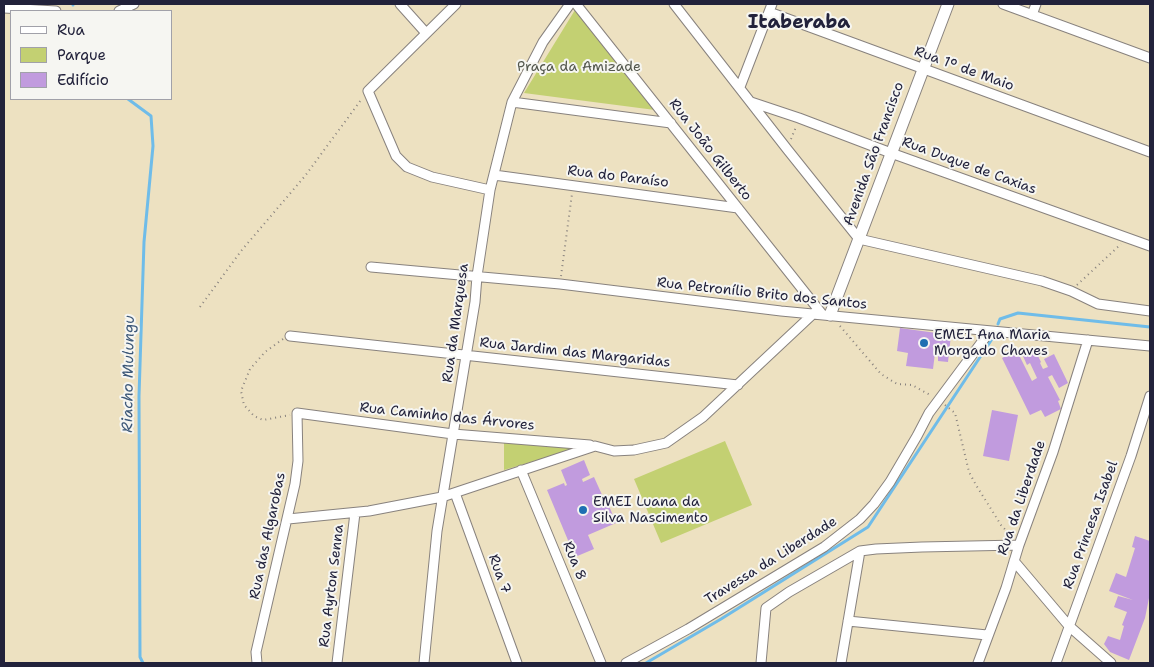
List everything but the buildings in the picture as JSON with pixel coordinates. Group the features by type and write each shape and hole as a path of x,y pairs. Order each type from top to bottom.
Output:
{"street":[{"path":"121,10 134,4"},
{"path":"400,4 426,32"},
{"path":"456,4 368,91 392,150 408,167 432,177 490,190"},
{"name":"Rua da Marquesa","path":"424,663 442,497 466,355 490,190 512,102 543,42 570,4"},
{"name":"Rua João Gilberto","path":"576,4 822,314"},
{"path":"674,4 859,239 1042,281 1071,291 1098,304 1150,311"},
{"name":"Avenida São Francisco","path":"822,314 859,239 948,4"},
{"path":"1003,4 1150,58"},
{"path":"1032,15 1036,4"},
{"path":"4,8 39,10"},
{"path":"740,87 770,8"},
{"name":"Rua 1º de Maio","path":"770,8 922,69 1150,152"},
{"path":"512,102 671,123"},
{"name":"Rua Duque de Caxias","path":"751,102 800,118 1150,246"},
{"name":"Rua do Paraíso","path":"494,175 738,208"},
{"name":"Rua Petronílio Brito dos Santos","path":"371,267 560,284 702,302 1150,346"},
{"name":"Rua Caminho das Árvores","path":"296,413 453,434 596,446 614,451 634,450 666,443 703,417 822,314"},
{"name":"Travessa da Liberdade","path":"626,663 688,629 824,547 860,519 880,497 929,413 990,331"},
{"name":"Rua Jardim das Margaridas","path":"290,336 738,385"},
{"name":"Rua da Liberdade","path":"978,663 1053,452 1088,340"},
{"name":"Rua Princesa Isabel","path":"1056,663 1131,456 1150,396"},
{"name":"Rua das Algarobas","path":"257,663 256,652 288,518 298,461 296,413"},
{"path":"288,518 355,513 455,494 596,446"},
{"name":"Rua 8","path":"522,470 601,663"},
{"name":"Rua 7","path":"455,494 517,663"},
{"name":"Rua Ayrton Senna","path":"337,663 355,513"},
{"path":"762,663 766,608 789,592 860,551 922,546 1019,545"},
{"path":"842,663 860,551"},
{"path":"1014,561 1069,626 1110,663"},
{"path":"848,620 988,635"}],"path":[{"path":"200,307 241,251 305,176 368,91"},
{"path":"787,149 800,118"},
{"path":"560,284 573,185"},
{"path":"1071,291 1129,238"},
{"path":"822,314 881,374 897,384 912,385 920,388 955,413 969,472 1001,524 1019,545"},
{"path":"290,336 276,343 265,352 250,369 241,391 247,410 263,420 296,413"}],"green space":[{"name":"Praça da Amizade","path":"575,10 655,110 524,93"},
{"path":"725,441 752,505 661,543 634,479"},
{"path":"504,443 578,448 504,470"}],"waterway":[{"name":"Riacho Mulungu","path":"129,100 151,116 153,146 144,242 139,396 140,657 143,663"},
{"path":"998,324 1000,319 1018,313 1150,327"},
{"path":"646,663 721,619 868,527 992,339"}],"place":[{"name":"EMEI Ana Maria Morgado Chaves","path":"924,343"},
{"name":"EMEI Luana da Silva Nascimento","path":"583,510"}],"district":[{"name":"Itaberaba","path":"799,23"}]}
